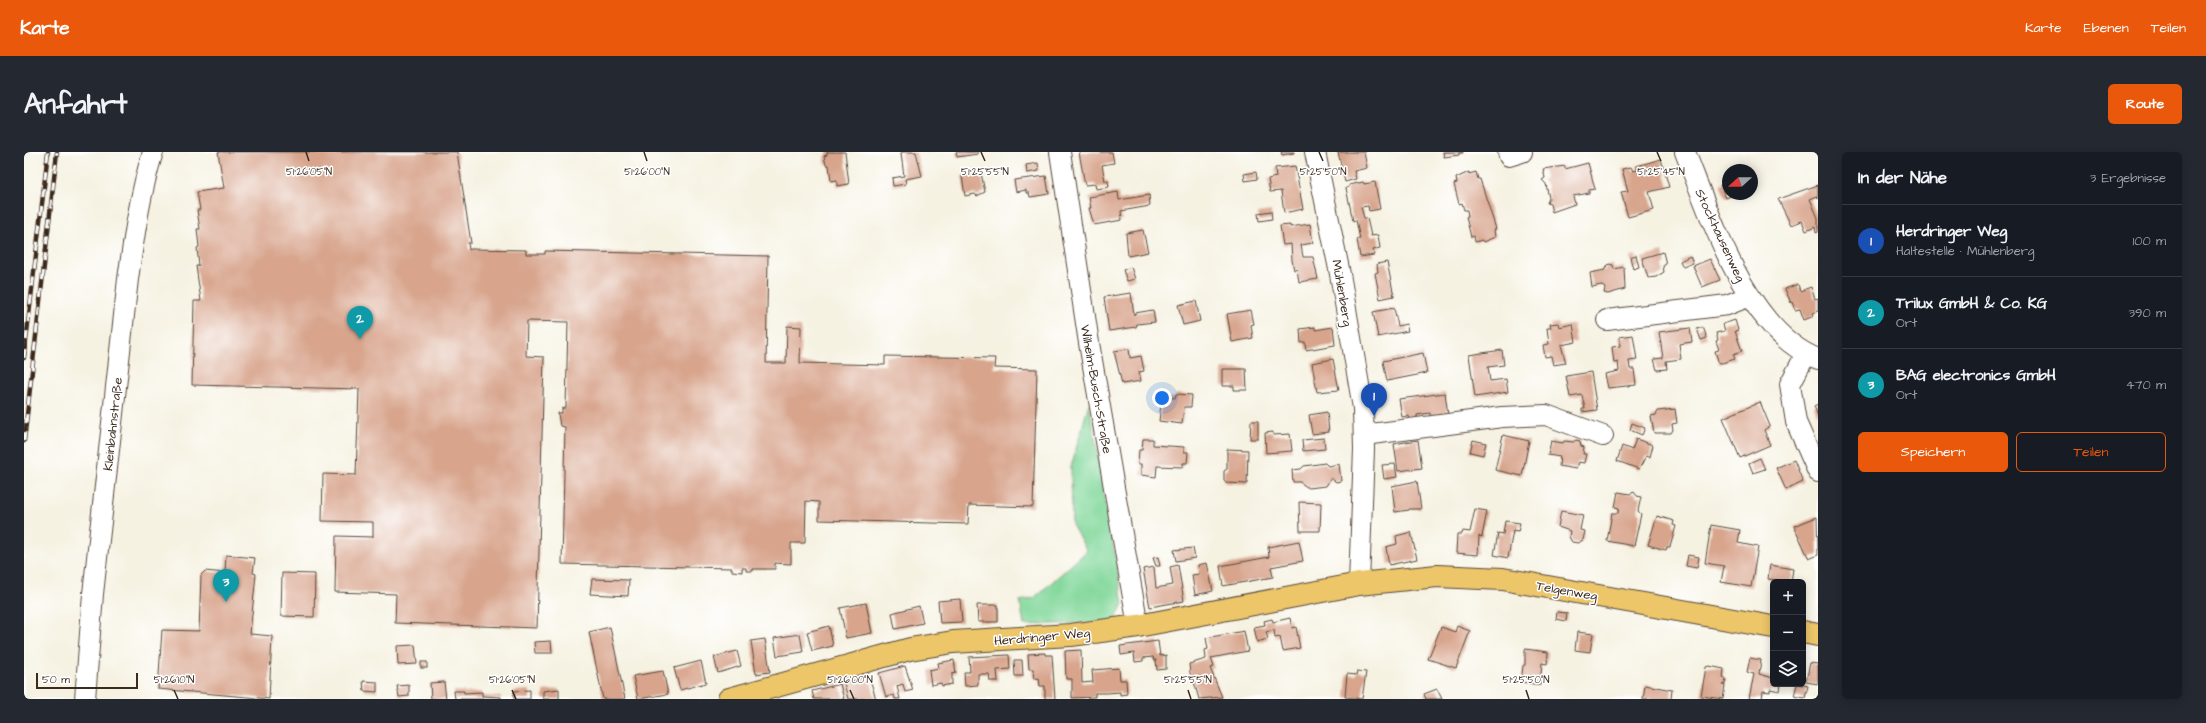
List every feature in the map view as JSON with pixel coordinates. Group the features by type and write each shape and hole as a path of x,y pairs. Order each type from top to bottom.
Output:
{"main road":[{"name":"Telgenweg","path":"1359,584 1437,576 1503,579 1770,626"},
{"name":"Herdringer Weg","path":"729,699 910,649 953,642 1071,635 1138,626 1359,584"},
{"path":"1806,633 1818,635"}],"street":[{"name":"Kleinbahnstraße","path":"85,699 93,594 128,279 143,192 153,152"},
{"name":"Wilhelm-Busch-Straße","path":"1060,152 1089,343 1138,626"},
{"name":"Mühlenberg","path":"1315,152 1340,274 1363,408 1364,435 1359,584"},
{"path":"1508,152 1509,156 1522,152"},
{"name":"Stockhausenweg","path":"1685,152 1719,236 1733,267 1750,296 1782,336 1812,356 1790,384 1796,422 1818,472"},
{"name":"Stockhausenweg","path":"1607,320 1727,305 1750,296"},
{"path":"1364,435 1502,417 1546,415 1602,436"}],"green space":[{"path":"1089,403 1123,604 1114,622 1024,625 1020,601 1034,598 1087,551 1072,525 1071,467"}],"building":[{"path":"218,152 457,152 471,243 468,243 469,250 526,250 526,254 545,254 545,251 768,256 766,363 786,363 787,326 801,327 800,363 885,365 885,356 995,358 994,368 1037,369 1033,507 969,505 968,524 819,520 819,502 806,501 805,543 791,543 791,564 775,563 775,569 753,569 753,571 746,571 746,568 742,568 742,572 732,571 732,568 562,564 565,427 560,426 558,413 562,413 562,409 566,407 568,322 527,321 526,356 544,357 537,628 395,623 396,594 335,592 336,536 373,537 373,522 322,521 323,474 356,475 359,389 192,385 194,301 201,301 196,266 199,266 197,229 200,229 197,210 200,210 197,192 224,188"},
{"path":"827,152 845,152 849,184 837,186 837,180 831,181 829,165 826,165 824,156 827,155"},
{"path":"902,152 916,152 922,176 905,179 906,184 893,186 892,178 904,176"},
{"path":"956,152 978,152 978,154 957,157"},
{"path":"1079,152 1112,152 1114,163 1102,165 1105,181 1108,181 1109,187 1096,189 1095,184 1085,185"},
{"path":"1281,152 1294,152 1294,153 1282,155"},
{"path":"1338,152 1364,152 1367,168 1354,171 1356,179 1345,182"},
{"path":"1443,152 1463,152 1463,153 1444,157"},
{"path":"1661,159 1669,187 1649,192 1654,210 1628,217 1621,192 1628,191 1622,169 1631,167 1633,171 1638,170 1637,166"},
{"path":"1038,163 1039,171 1027,173 1026,165"},
{"path":"1588,163 1595,189 1589,190 1589,193 1573,196 1575,204 1552,212 1550,204 1547,203 1549,198 1546,184 1542,180 1545,178 1543,169 1565,166 1565,169"},
{"path":"1295,166 1303,209 1284,213 1281,191 1270,192 1268,179 1276,177 1275,168"},
{"path":"1256,172 1257,179 1245,181 1244,174"},
{"path":"1469,172 1469,174 1476,172 1478,179 1480,179 1496,229 1494,230 1495,237 1483,242 1482,240 1475,242 1474,236 1471,237 1466,217 1468,216 1467,210 1464,210 1462,203 1459,204 1454,184 1457,183 1456,178"},
{"path":"981,173 985,192 977,196 975,194 965,196 962,176"},
{"path":"1046,176 1049,194 1030,197 1029,193 1026,193 1026,190 1016,192 1014,180"},
{"path":"1363,182 1364,184 1375,182 1380,209 1369,211 1368,206 1361,207 1364,218 1367,218 1371,236 1378,235 1380,248 1373,250 1374,255 1360,257 1357,239 1360,239 1356,220 1353,221 1346,188 1349,187 1349,185"},
{"path":"1818,185 1818,199 1817,196 1810,199 1818,218 1818,232 1816,233 1815,227 1806,231 1802,221 1791,225 1778,199"},
{"path":"1118,192 1119,200 1149,195 1150,206 1121,211 1122,220 1094,225 1089,208 1091,208 1089,197"},
{"path":"1271,211 1272,219 1259,221 1258,213"},
{"path":"1310,224 1313,243 1301,245 1303,257 1313,257 1318,279 1299,282 1297,269 1294,270 1291,244 1283,245 1280,226 1290,225 1290,227"},
{"path":"1143,230 1148,252 1128,256 1126,233"},
{"path":"1663,252 1666,264 1663,266 1664,272 1656,277 1648,278 1642,258"},
{"path":"1636,255 1639,267 1633,269 1630,257"},
{"path":"1690,256 1693,263 1683,267 1680,261"},
{"path":"1710,259 1720,280 1702,287 1693,266"},
{"path":"1387,262 1394,296 1380,299 1375,273 1378,272 1377,264"},
{"path":"1609,264 1613,265 1614,269 1624,267 1625,289 1608,294 1604,293 1605,288 1601,285 1592,287 1590,273 1605,270"},
{"path":"1131,267 1135,279 1127,281 1123,270"},
{"path":"1798,284 1800,291 1811,287 1815,299 1818,298 1818,311 1813,313 1814,316 1804,320 1800,309 1795,310 1785,289"},
{"path":"1131,293 1134,315 1135,313 1153,310 1155,322 1137,324 1136,327 1109,331 1104,297"},
{"path":"1196,301 1200,321 1183,325 1178,305"},
{"path":"1394,308 1398,326 1406,324 1408,331 1378,337 1373,312"},
{"path":"1251,310 1254,324 1251,325 1253,338 1232,342 1227,314"},
{"path":"1735,320 1738,330 1735,331 1742,351 1733,354 1735,359 1719,364 1715,351 1719,350 1716,341 1718,340 1716,333 1725,331 1723,324"},
{"path":"1558,323 1559,327 1573,324 1576,342 1561,345 1566,363 1553,365 1551,356 1545,357 1543,345 1549,344 1547,328 1551,328 1550,324"},
{"path":"1315,327 1315,330 1333,327 1335,345 1306,350 1305,342 1301,343 1300,329"},
{"path":"1703,327 1707,338 1701,340 1697,329"},
{"path":"1690,328 1692,342 1679,344 1681,359 1666,361 1667,369 1657,370 1654,359 1663,358 1659,332"},
{"path":"1633,335 1637,360 1629,361 1630,369 1634,369 1636,385 1608,388 1605,374 1619,371 1618,362 1614,363 1612,347 1620,346 1619,337"},
{"path":"1129,349 1130,358 1141,356 1144,371 1139,372 1141,381 1122,384 1114,351"},
{"path":"1502,350 1504,365 1488,367 1490,381 1506,379 1508,392 1475,397 1469,355"},
{"path":"1423,353 1427,373 1387,381 1383,361"},
{"path":"1333,359 1339,390 1317,392 1312,363"},
{"path":"1222,369 1246,369 1247,390 1234,390 1234,386 1222,386"},
{"path":"1591,372 1597,410 1582,412 1582,409 1585,409 1582,395 1570,397 1566,376"},
{"path":"1445,393 1448,415 1430,417 1430,413 1417,415 1417,419 1410,420 1409,416 1402,417 1399,399"},
{"path":"1176,394 1192,395 1191,407 1184,407 1182,424 1159,421 1161,404 1165,404 1165,397 1175,398"},
{"path":"1760,402 1770,426 1764,430 1770,445 1740,458 1723,418"},
{"path":"1818,404 1818,416 1814,406"},
{"path":"1675,409 1677,423 1672,424 1673,430 1671,433 1654,433 1651,416 1656,415 1658,411"},
{"path":"1327,412 1329,432 1312,434 1309,415"},
{"path":"1251,421 1258,421 1258,439 1250,439"},
{"path":"1632,423 1645,428 1642,435 1630,430"},
{"path":"1273,432 1273,435 1290,434 1292,451 1266,453 1265,433"},
{"path":"1503,435 1529,441 1522,476 1495,470"},
{"path":"1324,438 1325,449 1303,451 1302,440"},
{"path":"1143,439 1153,439 1153,445 1184,447 1184,452 1188,452 1187,463 1183,463 1183,467 1157,466 1156,477 1141,475 1141,464 1138,464 1139,450 1142,450"},
{"path":"1636,439 1653,445 1650,457 1646,456 1639,469 1617,461 1622,446 1632,450"},
{"path":"1418,440 1422,468 1398,471 1394,444"},
{"path":"1473,440 1486,443 1483,455 1470,452"},
{"path":"1576,440 1580,441 1581,446 1584,447 1583,454 1586,454 1584,463 1578,462 1576,469 1559,466 1560,457 1548,455 1551,441 1563,443 1564,441 1573,442"},
{"path":"1227,449 1248,450 1247,484 1226,483 1224,480 1224,471 1227,469"},
{"path":"1760,458 1765,469 1753,473 1749,463"},
{"path":"1794,460 1803,482 1786,490 1776,468"},
{"path":"1325,463 1328,466 1339,464 1341,481 1336,482 1331,478 1326,486 1308,488 1300,482 1293,482 1292,470 1301,469 1304,466"},
{"path":"1395,464 1397,477 1384,479 1382,465"},
{"path":"1417,481 1421,509 1409,509 1395,512 1392,486"},
{"path":"1618,492 1630,494 1634,492 1637,496 1641,497 1638,511 1641,514 1634,546 1607,541 1612,513 1618,513 1619,508 1615,507"},
{"path":"1299,502 1321,503 1320,531 1300,531"},
{"path":"1475,509 1487,511 1482,537 1479,536 1478,555 1456,553 1457,534 1462,534 1463,531 1470,532"},
{"path":"1561,511 1583,515 1580,530 1585,531 1583,540 1578,543 1572,542 1569,537 1570,531 1558,527"},
{"path":"1657,516 1674,521 1673,525 1676,526 1670,547 1667,547 1666,550 1648,545"},
{"path":"1817,517 1818,555 1809,559 1794,526"},
{"path":"1505,521 1520,523 1518,532 1513,531 1508,558 1494,555 1498,533 1503,534"},
{"path":"1711,525 1740,530 1738,543 1758,547 1751,587 1721,582 1724,566 1705,563"},
{"path":"1411,532 1417,559 1389,565 1386,547 1397,544 1396,536"},
{"path":"1299,541 1303,561 1271,567 1273,577 1223,586 1220,566 1269,557 1268,547"},
{"path":"1193,548 1195,558 1176,561 1174,550"},
{"path":"226,555 255,558 253,573 256,574 250,634 272,636 269,699 158,689 162,630 199,631 201,575 205,571 225,573"},
{"path":"1688,555 1699,557 1697,568 1686,566"},
{"path":"1158,557 1160,566 1156,566 1153,558"},
{"path":"1207,563 1213,591 1195,595 1192,575 1199,574 1198,565"},
{"path":"1178,565 1184,601 1150,607 1143,569 1154,567 1156,588 1173,585 1170,567"},
{"path":"1770,565 1793,569 1791,579 1768,579"},
{"path":"282,573 315,574 314,617 281,616"},
{"path":"592,579 629,580 628,596 590,594"},
{"path":"960,599 962,622 940,623 938,601"},
{"path":"866,603 872,633 846,638 840,608"},
{"path":"977,605 998,605 998,622 978,622"},
{"path":"919,606 923,623 895,629 892,613"},
{"path":"1557,612 1567,613 1566,621 1556,619"},
{"path":"1290,618 1292,628 1296,627 1300,648 1283,651 1280,637 1275,638 1274,630 1266,632 1268,639 1257,642 1254,627 1265,625 1264,621 1272,619 1273,622"},
{"path":"829,626 833,646 812,651 807,632"},
{"path":"1457,626 1470,631 1456,668 1428,659 1441,627 1455,632"},
{"path":"610,627 625,699 603,699 589,632"},
{"path":"1244,631 1248,651 1211,658 1214,667 1210,668 1222,697 1199,699 1194,682 1191,681 1189,664 1206,659 1205,650 1208,649 1206,638"},
{"path":"1577,632 1593,634 1590,652 1575,650"},
{"path":"800,634 803,652 777,656 774,638"},
{"path":"765,639 770,672 756,674 751,641"},
{"path":"551,641 552,653 535,653 534,642"},
{"path":"1158,641 1160,656 1166,655 1166,669 1157,670 1156,660 1154,660 1153,657 1143,658 1143,661 1135,662 1134,653 1121,655 1120,646"},
{"path":"415,645 417,664 398,665 397,646"},
{"path":"1525,649 1548,652 1547,664 1542,663 1540,685 1521,682 1523,666 1525,665"},
{"path":"1081,650 1082,683 1093,682 1092,670 1119,668 1120,680 1126,680 1127,694 1120,695 1120,692 1095,693 1095,697 1072,698 1072,679 1066,679 1065,651"},
{"path":"737,651 741,666 718,673 714,657"},
{"path":"1045,653 1045,655 1052,655 1055,699 1045,699 1045,686 1040,686 1039,678 1034,679 1033,669 1029,669 1028,654"},
{"path":"1009,655 1010,669 997,670 998,681 990,681 989,674 978,674 978,685 965,686 964,672 970,672 969,657"},
{"path":"1750,658 1761,660 1759,674 1770,677 1770,687 1781,687 1780,691 1770,689 1770,692 1763,691 1762,699 1749,699 1754,674 1747,672"},
{"path":"954,660 956,673 952,674 952,684 942,686 941,683 931,685 929,670 939,668 938,663"},
{"path":"1014,660 1022,660 1023,676 1015,676"},
{"path":"701,661 706,683 680,690 674,668"},
{"path":"421,662 427,662 427,668 421,668"},
{"path":"1810,663 1818,664 1818,684 1806,682"},
{"path":"905,666 913,690 905,692 903,684 897,686 900,699 895,699 894,695 886,697 879,673"},
{"path":"1709,666 1724,669 1723,678 1726,679 1725,684 1722,685 1725,685 1723,699 1701,696 1706,667"},
{"path":"663,671 668,694 638,699 633,676"},
{"path":"1357,671 1366,672 1362,699 1345,697 1347,674 1356,675"},
{"path":"869,676 876,699 848,699 844,683"},
{"path":"363,681 377,682 377,692 364,691"},
{"path":"444,682 446,699 431,699 430,683"},
{"path":"840,684 844,699 814,699 812,691"},
{"path":"409,685 409,696 399,697 397,686"},
{"path":"1645,685 1672,690 1671,699 1643,699"},
{"path":"1808,686 1805,698 1794,696 1796,687"},
{"path":"559,689 559,699 543,699 543,691"},
{"path":"1437,689 1442,699 1426,699 1424,694"},
{"path":"530,690 530,699 514,699 514,691"},
{"path":"454,691 464,691 464,693 482,692 482,696 501,697 501,699 455,699"}],"railway":[{"path":"24,358 48,152"},
{"path":"24,441 57,152"}],"place":[{"name":"Trilux GmbH & Co. KG","path":"360,339"},
{"name":"Herdringer Weg","path":"1374,416"},
{"name":"BAG electronics GmbH","path":"226,602"}]}
